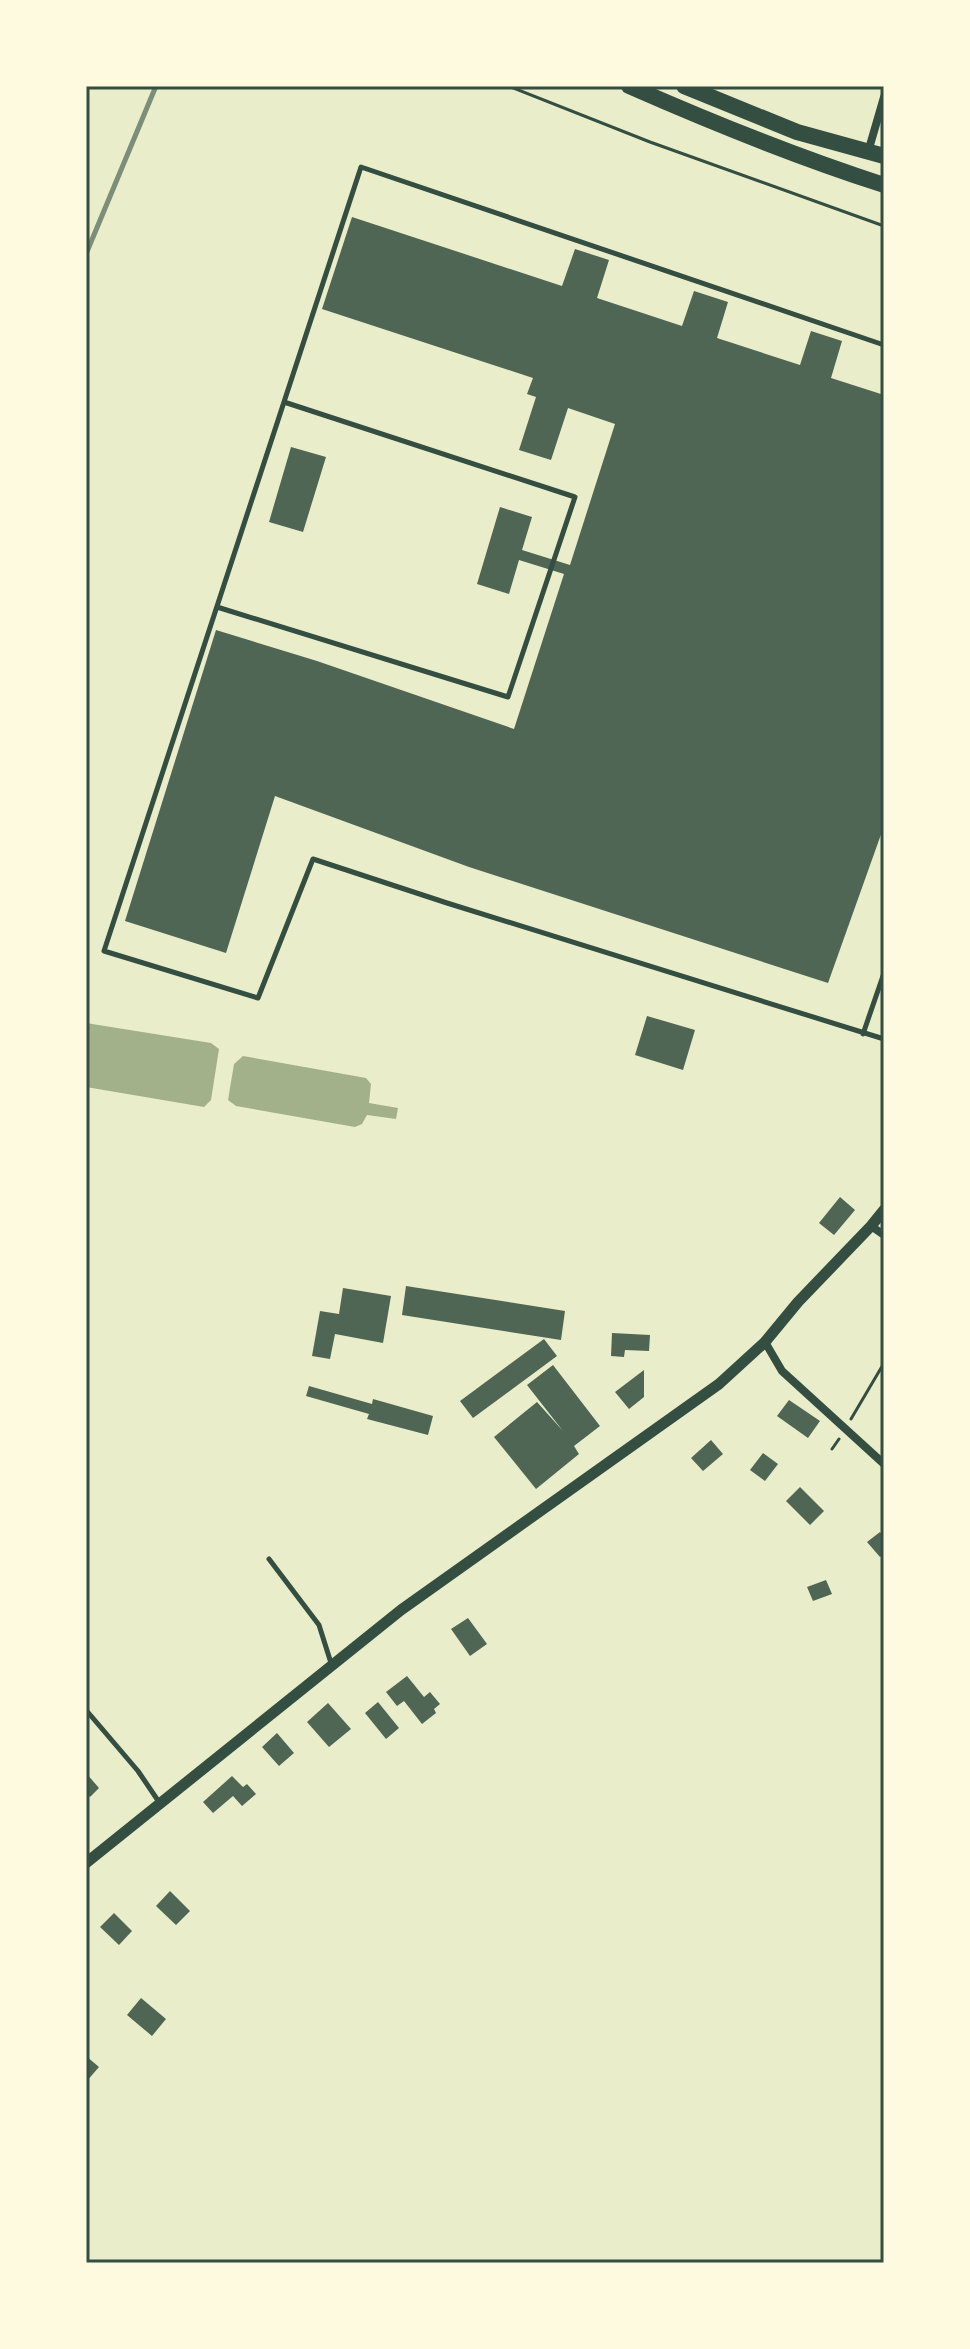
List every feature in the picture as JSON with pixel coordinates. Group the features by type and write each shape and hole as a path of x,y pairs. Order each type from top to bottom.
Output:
{"highway":[{"path":"629,86 719,126 884,185"},
{"path":"684,86 797,132 876,154"}],"street":[{"path":"876,154 884,97"},
{"path":"86,1863 401,1610 719,1384 765,1342 884,1210"},
{"path":"871,1226 884,1235"},
{"path":"765,1342 782,1371 884,1464"}],"lane":[{"path":"884,345 361,167 104,951 258,998 313,859 884,1039"},
{"path":"217,607 508,697 575,497 284,402"},
{"path":"863,1034 884,973"},
{"path":"269,1559 319,1625 332,1665"},
{"path":"86,1710 138,1771 159,1803"}],"path":[{"path":"508,86 650,142 884,226"},
{"path":"832,1449 884,1363"}],"shaded area":[{"path":"86,1023 211,1043 219,1049 211,1100 204,1107 86,1087"},
{"path":"243,1056 366,1078 371,1084 369,1103 398,1108 396,1119 367,1115 362,1124 355,1127 236,1106 228,1100 234,1064"}],"building":[{"path":"352,217 562,286 575,249 609,260 597,298 682,326 694,291 728,302 717,338 800,365 811,331 842,341 831,378 884,395 884,826 828,983 469,867 275,796 226,953 125,921 216,630 317,661 514,729 564,574 519,560 509,594 477,584 500,507 532,517 522,550 570,565 615,424 568,408 551,460 519,450 536,397 527,394 533,378 322,309"},
{"path":"291,447 326,457 303,532 269,522"},
{"path":"647,1016 695,1030 683,1070 635,1055"},
{"path":"840,1197 855,1210 834,1235 819,1223"},
{"path":"406,1286 565,1311 561,1340 402,1315"},
{"path":"343,1288 391,1296 383,1343 335,1334 330,1359 312,1356 320,1311 339,1314"},
{"path":"612,1333 650,1335 649,1351 625,1350 624,1357 611,1356"},
{"path":"544,1339 557,1356 473,1418 460,1401"},
{"path":"553,1365 600,1426 574,1446 579,1454 536,1489 494,1437 537,1402 563,1431 527,1385"},
{"path":"644,1370 644,1397 629,1409 615,1392"},
{"path":"309,1386 372,1404 373,1399 433,1416 428,1435 367,1419 369,1414 306,1396"},
{"path":"789,1400 820,1421 808,1438 777,1416"},
{"path":"711,1440 723,1454 703,1471 691,1458"},
{"path":"763,1453 778,1464 765,1481 750,1470"},
{"path":"800,1487 824,1511 810,1525 786,1501"},
{"path":"880,1532 884,1537 884,1554 880,1557 867,1542"},
{"path":"826,1580 832,1594 813,1601 807,1587"},
{"path":"468,1618 487,1644 470,1656 451,1629"},
{"path":"407,1676 424,1697 430,1692 440,1704 434,1709 436,1713 422,1724 404,1701 397,1706 386,1692"},
{"path":"378,1702 399,1728 386,1739 365,1713"},
{"path":"328,1703 351,1729 329,1747 307,1722"},
{"path":"277,1733 294,1753 279,1766 262,1747"},
{"path":"86,1773 99,1788 90,1797 86,1793"},
{"path":"232,1776 243,1787 247,1784 256,1794 242,1806 233,1796 213,1813 203,1802"},
{"path":"170,1891 190,1911 176,1925 156,1906"},
{"path":"114,1913 132,1931 119,1945 100,1927"},
{"path":"141,1998 166,2019 152,2036 127,2015"},
{"path":"86,2056 99,2067 86,2082"}],"railway":[{"path":"86,254 156,86"}]}
